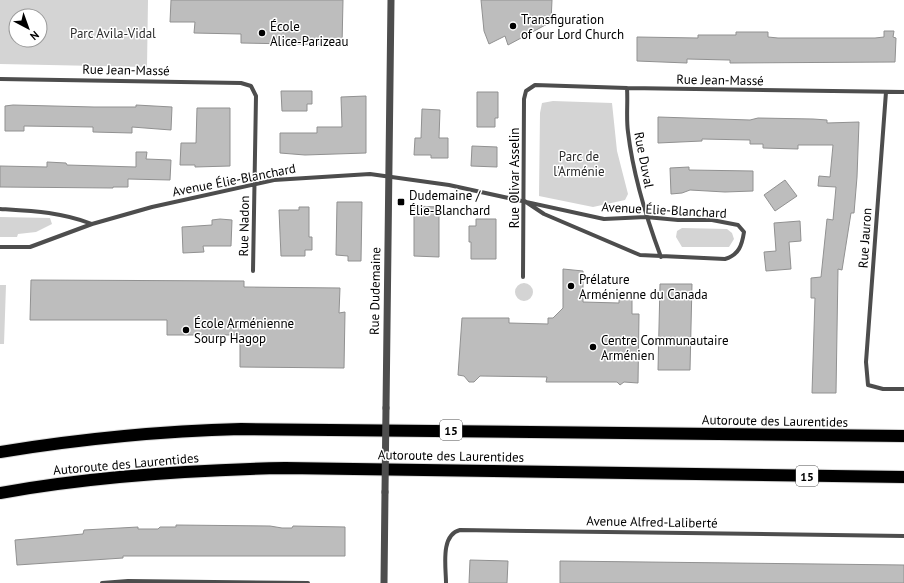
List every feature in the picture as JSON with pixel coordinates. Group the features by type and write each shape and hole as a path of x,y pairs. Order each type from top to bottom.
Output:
{"highway":[{"name":"Autoroute des Laurentides","path":"0,452 114,437 241,429 904,436"},
{"name":"Autoroute des Laurentides","path":"0,493 124,476 242,469 904,477"}],"street":[{"name":"Rue Dudemaine","path":"384,583 391,0"},
{"name":"Rue Jean-Massé","path":"0,79 240,83 251,86"},
{"name":"Rue Jean-Massé","path":"535,85 627,88 904,92"},
{"name":"Rue Olivar Asselin","path":"523,277 524,99 526,91 535,85"},
{"name":"Rue Nadon","path":"251,86 256,96 253,271"},
{"name":"Rue Duval","path":"627,88 628,130 646,217 660,257"},
{"name":"Rue Jauron","path":"886,92 866,362 868,385 883,389 904,389"},
{"name":"Avenue Élie-Blanchard","path":"0,247 30,247 92,224 152,207 274,180 332,175 370,174 449,185 523,200 604,219 646,217 729,222 738,225 744,232 741,247 730,257 712,259 640,255 544,214 523,200"},
{"path":"0,209 52,212 72,216 92,224"},
{"name":"Avenue Alfred-Laliberté","path":"446,583 447,543 452,534 460,530 904,536"},
{"path":"102,583 308,583"}],"green space":[{"name":"Parc Avila-Vidal","path":"0,0 148,0 147,67 0,64"},
{"name":"Parc de l'Arménie","path":"553,101 612,103 617,151 628,194 625,200 593,207 539,196 540,113 542,103"},
{"path":"0,217 50,218 52,224 36,232 18,234 17,237 0,237"},
{"path":"682,228 727,229 732,233 734,239 729,247 682,247 676,237 677,231"},
{"path":"524,283 530,286 533,292 530,298 524,301 518,298 515,292 518,286"},
{"path":"0,285 6,285 4,344 0,344"}],"building":[{"path":"171,0 343,0 342,45 241,43 241,34 194,33 195,22 170,22"},
{"name":"Transfiguration of our Lord Church","path":"481,0 552,0 551,22 508,45 505,36 489,44 484,31"},
{"path":"884,31 894,31 893,37 896,38 895,62 730,63 730,60 687,59 687,63 637,61 637,37 698,38 698,35 736,35 736,32 768,32 768,37 778,38 875,38 884,37"},
{"path":"281,91 312,91 312,104 307,104 307,111 282,111"},
{"path":"477,92 498,92 498,118 495,118 495,127 477,127"},
{"path":"366,96 366,153 305,155 280,153 280,133 317,133 317,127 342,127 341,97"},
{"path":"136,105 172,107 171,130 132,127 132,133 93,132 93,127 24,126 24,131 5,131 5,106 136,107"},
{"path":"197,108 230,108 230,166 195,167 195,165 180,165 181,143 196,143"},
{"path":"422,109 440,110 439,138 448,138 448,158 431,158 431,155 414,155 415,138 421,138"},
{"path":"658,117 750,120 758,118 813,119 827,120 827,123 859,122 854,213 851,213 842,270 838,269 836,393 812,393 815,298 811,298 811,278 821,277 827,219 833,220 836,187 818,186 819,176 830,177 833,145 798,145 798,149 763,148 763,144 750,144 750,140 702,139 702,141 658,143"},
{"path":"472,146 497,147 497,167 471,166"},
{"path":"136,152 147,152 146,159 171,160 170,180 128,179 128,187 113,188 0,187 0,166 47,167 47,162 66,163 67,165 136,167"},
{"path":"689,167 689,170 753,171 753,191 725,192 690,190 682,193 671,194 670,168"},
{"path":"785,180 797,196 775,211 764,195"},
{"path":"337,202 362,202 361,261 348,261 348,256 336,255"},
{"path":"414,206 439,207 439,257 414,256"},
{"path":"299,207 309,207 309,237 312,237 312,250 305,250 305,256 281,256 279,210 299,210"},
{"path":"476,219 496,219 496,259 471,259 469,226 476,226"},
{"path":"212,220 232,220 231,246 203,246 204,252 183,253 182,227 212,225"},
{"path":"800,221 801,241 789,242 791,269 766,271 764,252 776,251 774,223"},
{"path":"563,269 583,271 583,302 619,303 619,299 632,299 632,314 639,314 638,383 624,382 620,385 617,382 546,382 547,377 480,376 474,382 469,382 464,376 458,375 462,318 509,318 509,323 548,324 548,318 553,318 563,308"},
{"path":"31,280 244,281 244,287 340,288 339,313 345,312 344,368 240,367 240,335 167,335 167,320 30,320"},
{"path":"660,284 692,284 690,370 658,370"},
{"path":"176,525 270,526 282,528 292,528 293,526 345,527 345,556 123,556 123,558 17,565 15,540 83,534 84,530 138,527 138,529 158,529 160,527 176,527"},
{"path":"470,560 508,561 507,583 469,583"},
{"path":"560,561 904,565 904,583 560,583"}],"place":[{"name":"Transfiguration of our Lord Church","path":"513,26"},
{"name":"École Alice-Parizeau","path":"262,33"},
{"name":"Dudemaine / Élie-Blanchard","path":"401,202"},
{"name":"Prélature Arménienne du Canada","path":"571,286"},
{"name":"École Arménienne Sourp Hagop","path":"186,330"},
{"name":"Centre Communautaire Arménien","path":"593,347"}]}
